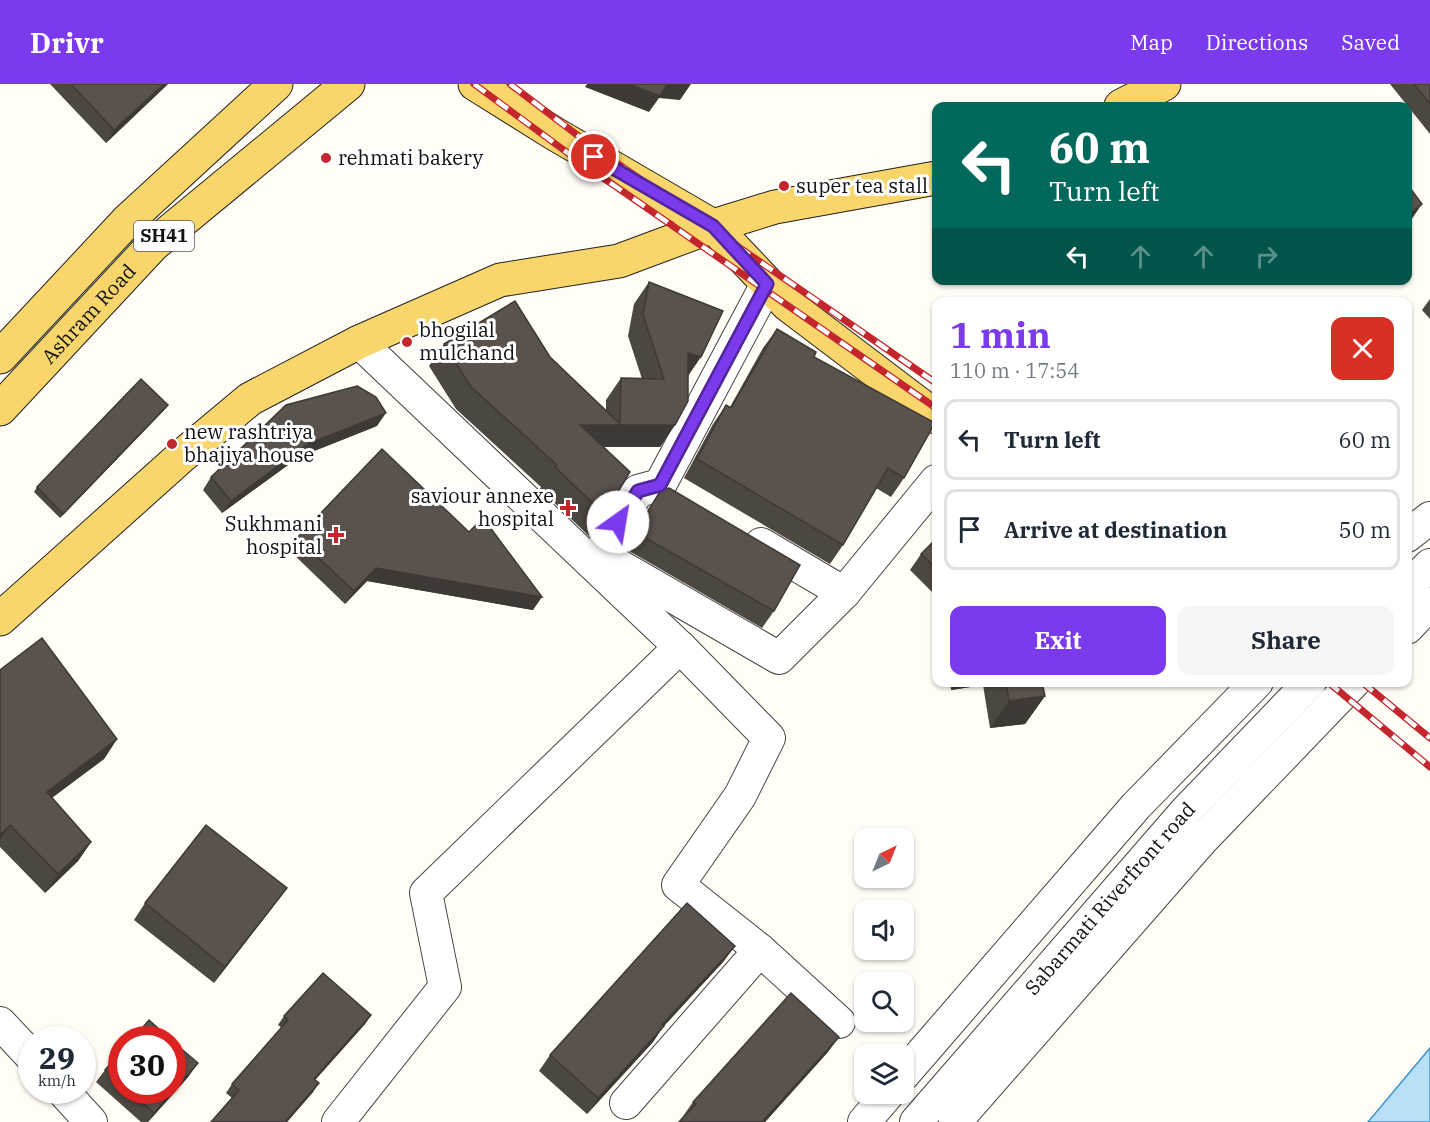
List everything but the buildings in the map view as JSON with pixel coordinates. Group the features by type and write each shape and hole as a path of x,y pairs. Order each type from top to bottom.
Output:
{"main road":[{"name":"Ashram Road","path":"0,357 127,221 276,84"},
{"name":"Ashram Road","path":"0,409 153,245 348,84"},
{"path":"475,84 555,134 713,226 787,304 932,414"},
{"path":"1129,102 1164,84"},
{"path":"0,619 183,455 250,399 359,342 500,280 619,261 713,226 775,207 932,179"}],"street":[{"path":"767,284 670,491 638,491 599,554 779,658 844,592 932,486"},
{"path":"359,342 680,647 769,738 740,796 678,885 760,950 839,1022"},
{"path":"1412,532 1430,518"},
{"path":"731,527 844,592"},
{"path":"1412,582 1430,565"},
{"path":"1412,623 1430,604"},
{"path":"338,1122 446,987 426,893 680,647"},
{"name":"Sabarmati Riverfront road","path":"914,1062 1136,806 1252,687"},
{"name":"Sabarmati Riverfront road","path":"916,1122 1186,811 1305,687"},
{"path":"955,1122 1202,840 1349,687"},
{"path":"626,1103 760,950"},
{"path":"0,1023 18,1042"},
{"path":"75,1104 91,1122"},
{"path":"864,1122 879,1104"}],"water":[{"path":"1430,1048 1430,1122 1368,1122"}],"railway":[{"path":"474,84 576,159 932,405"},
{"path":"510,84 589,144 932,380"},
{"path":"1334,687 1430,767"},
{"path":"1368,687 1430,738"}],"place":[{"name":"rehmati bakery","path":"326,158"},
{"name":"super tea stall","path":"784,186"},
{"name":"bhogilal mulchand","path":"407,342"},
{"name":"new rashtriya bhajiya house","path":"172,444"},
{"name":"saviour annexe hospital","path":"568,508"},
{"name":"Sukhmani hospital","path":"336,535"}],"route":[{"path":"594,157 713,226 767,284 660,485 638,491 618,522"}]}
